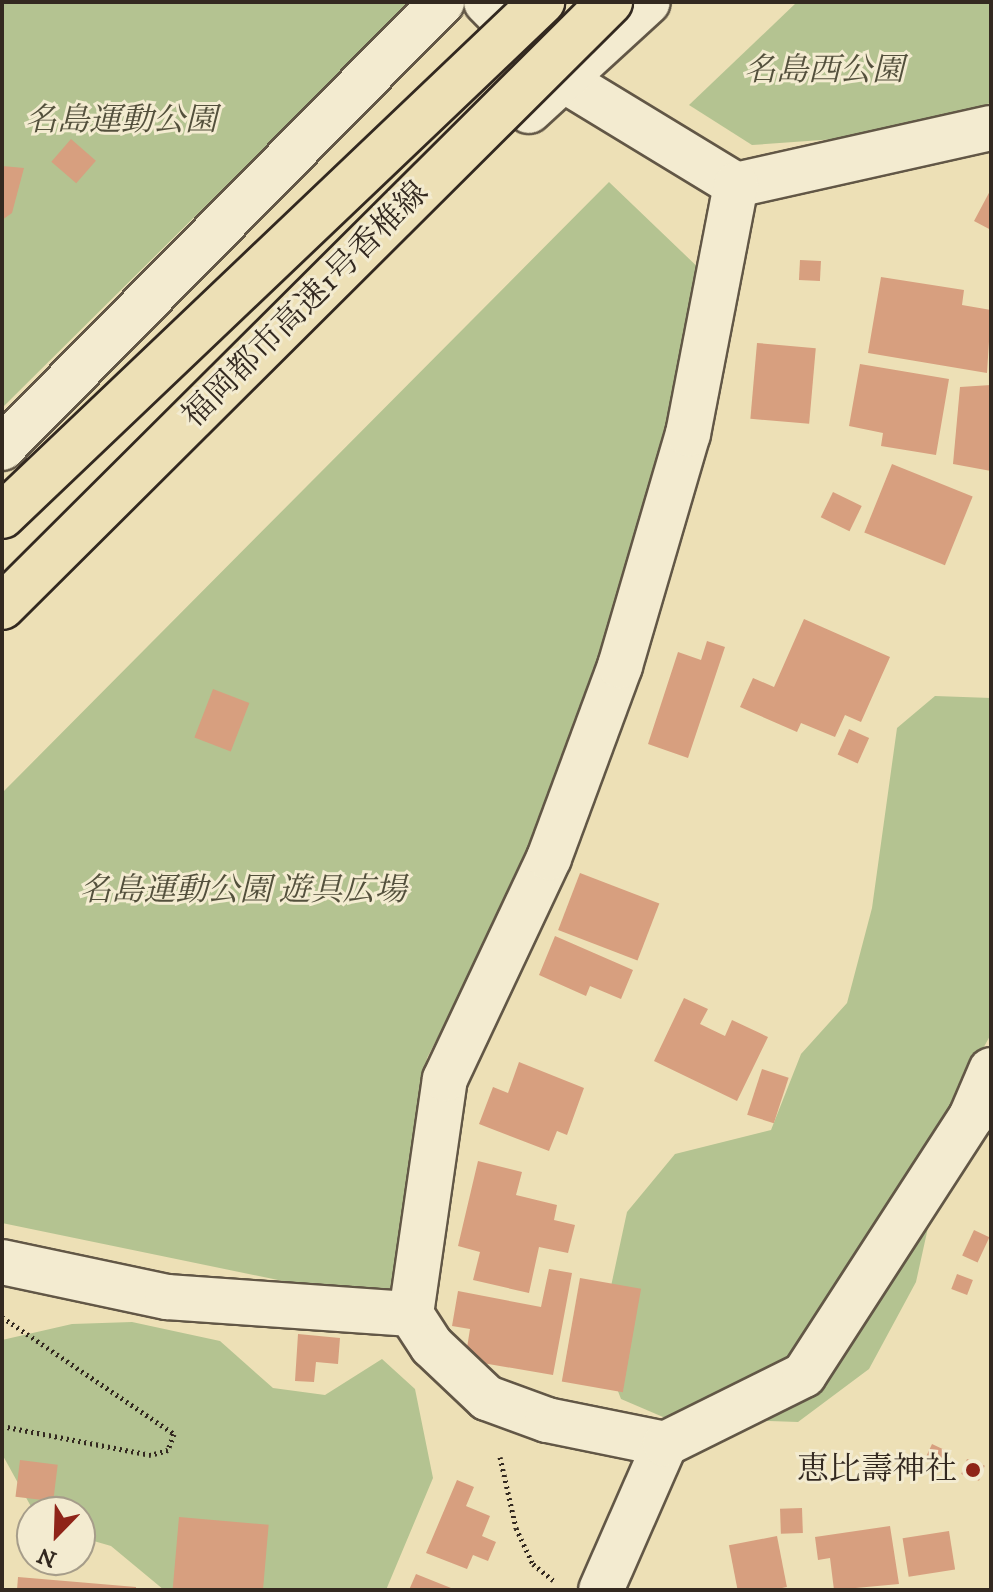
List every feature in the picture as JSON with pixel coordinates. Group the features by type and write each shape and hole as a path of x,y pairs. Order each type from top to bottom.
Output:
{"highway":[{"name":"福岡都市高速1号香椎線","path":"2,516 542,2"},
{"name":"福岡都市高速1号香椎線","path":"2,607 610,2"}],"street":[{"path":"2,448 442,2"},
{"path":"486,2 562,79 736,185 991,128"},
{"path":"2,624 562,79 648,2"},
{"path":"736,185 688,434 620,666 549,858 445,1079 411,1314 432,1346 487,1398 547,1420 665,1444 804,1375 971,1117 991,1070"},
{"path":"2,1262 167,1297 411,1314"},
{"path":"601,1590 665,1444"}],"path":[{"path":"2,1317 174,1434 168,1450 151,1455 2,1426"},
{"path":"487,1398 516,1528 533,1564 565,1590"}],"green space":[{"name":"名島運動公園","path":"2,2 411,2 2,408"},
{"name":"名島西公園","path":"797,2 991,2 991,103 864,137 752,145 689,105"},
{"name":"名島運動公園 遊具広場","path":"609,182 706,275 679,423 537,846 427,1058 394,1304 2,1223 2,793"},
{"path":"935,696 991,698 991,1034 957,1096 916,1282 869,1369 798,1422 663,1417 621,1399 599,1342 627,1212 675,1154 771,1130 801,1054 847,1003 872,908 897,728"},
{"path":"132,1322 220,1341 273,1388 325,1395 382,1359 415,1389 433,1478 386,1590 164,1590 111,1546 96,1542 96,1496 25,1496 2,1454 2,1340 72,1324"}],"building":[{"path":"71,139 96,161 76,183 51,162"},
{"path":"2,166 24,168 12,213 2,220"},
{"path":"991,189 991,230 974,221"},
{"path":"800,260 821,261 820,281 799,280"},
{"path":"881,277 964,290 962,305 991,310 987,373 868,353"},
{"path":"757,343 816,348 809,424 750,419"},
{"path":"860,364 949,379 936,455 881,446 883,433 849,426"},
{"path":"991,385 991,471 953,464 960,387"},
{"path":"892,464 973,497 945,565 864,533"},
{"path":"833,492 862,506 849,531 821,517"},
{"path":"804,619 890,657 861,722 845,715 835,737 801,723 797,732 740,707 753,678 774,687"},
{"path":"707,641 725,647 688,758 648,744 678,652 701,660"},
{"path":"213,689 249,703 231,752 194,738"},
{"path":"849,729 869,738 858,764 838,755"},
{"path":"580,873 659,903 637,960 558,930"},
{"path":"555,936 633,970 621,999 590,986 586,996 539,975"},
{"path":"684,998 708,1009 700,1024 725,1036 732,1020 768,1037 737,1101 654,1061"},
{"path":"519,1062 584,1088 567,1135 557,1131 549,1151 479,1124 493,1087 508,1093"},
{"path":"762,1069 789,1078 774,1123 747,1115"},
{"path":"478,1161 522,1172 516,1195 557,1205 554,1220 575,1225 568,1253 539,1247 529,1293 473,1280 480,1252 458,1246"},
{"path":"974,1230 989,1237 978,1263 962,1255"},
{"path":"549,1269 572,1273 553,1375 465,1360 470,1329 452,1326 458,1291 541,1307"},
{"path":"957,1274 973,1280 967,1295 951,1289"},
{"path":"580,1278 641,1289 623,1392 562,1381"},
{"path":"298,1334 340,1338 338,1364 316,1362 314,1382 295,1381"},
{"path":"932,1444 947,1451 940,1467 925,1459"},
{"name":"恵比壽神社","path":"967,1459 985,1466 979,1481 961,1474"},
{"path":"20,1460 58,1465 54,1496 16,1497"},
{"path":"457,1480 474,1487 466,1506 490,1516 482,1536 496,1542 488,1561 473,1555 467,1569 426,1553"},
{"path":"802,1508 803,1533 781,1534 780,1509"},
{"path":"179,1517 269,1525 263,1590 173,1590"},
{"path":"890,1526 899,1584 834,1590 830,1558 818,1560 815,1537"},
{"path":"949,1531 955,1570 909,1577 903,1538"},
{"path":"777,1536 787,1587 738,1590 729,1545"},
{"path":"416,1574 456,1590 409,1590"},
{"path":"18,1577 136,1587 136,1590 17,1590"}],"place":[{"name":"恵比壽神社","path":"973,1470"}]}
